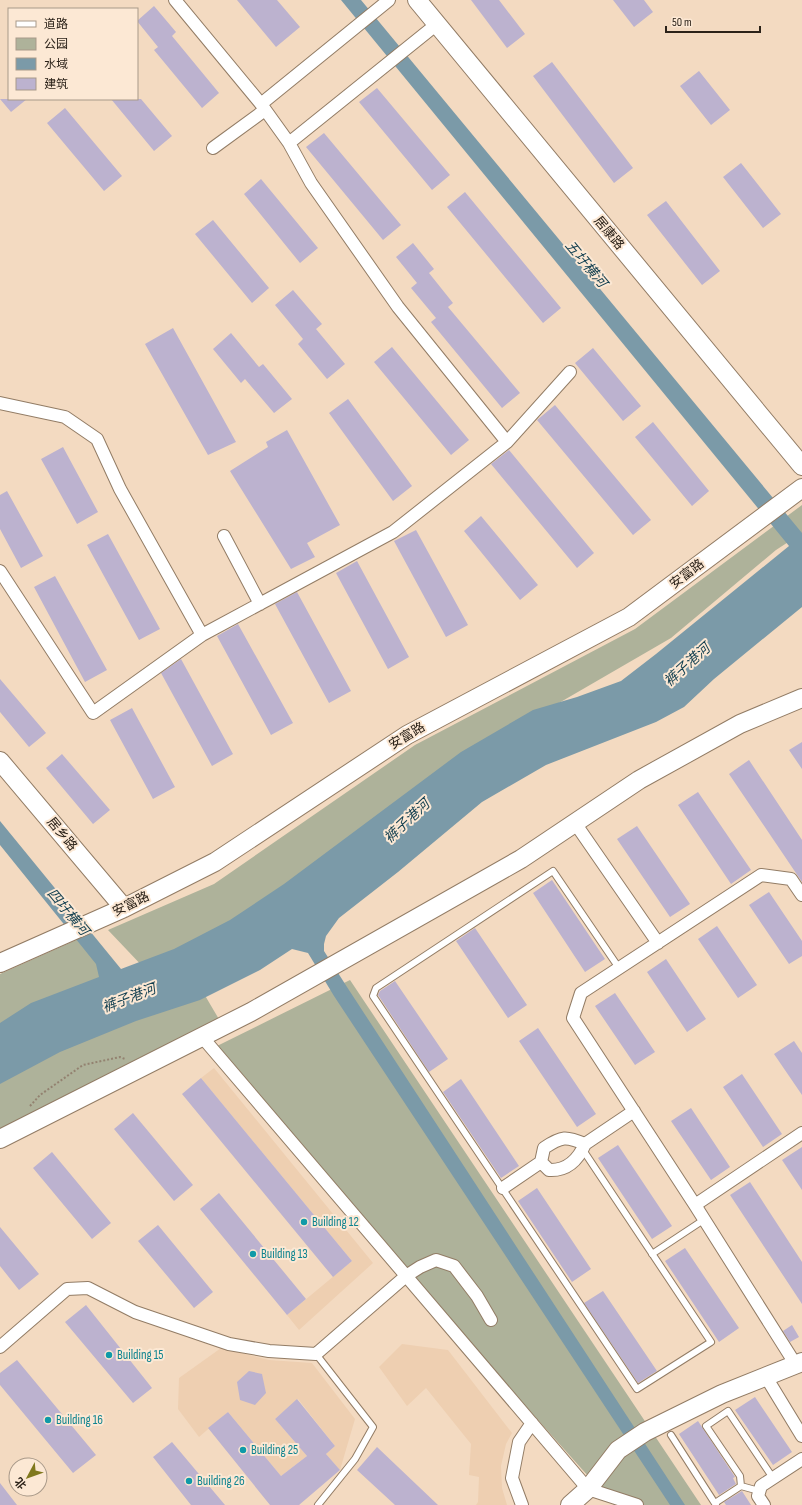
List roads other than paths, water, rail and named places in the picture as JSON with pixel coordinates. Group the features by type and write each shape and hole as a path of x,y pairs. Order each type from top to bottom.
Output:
{"street":[{"path":"175,0 263,107 289,143 311,183 398,307 506,442"},
{"path":"213,148 389,0"},
{"name":"居康路","path":"417,0 802,466"},
{"path":"289,143 437,24"},
{"path":"0,571 93,713 202,634 393,532 506,442 570,372"},
{"path":"0,403 65,417 96,439 120,489 202,634"},
{"name":"安富路","path":"0,963 124,908 215,862 407,735 628,618 802,488"},
{"path":"224,536 260,604"},
{"path":"0,1139 202,1038 317,975 521,859 639,780 740,724 802,698"},
{"name":"居乡路","path":"0,761 124,908"},
{"path":"575,823 658,943"},
{"path":"570,1505 588,1489 618,1450 645,1432 722,1394 799,1363 767,1317 574,1018 581,993 761,875 791,879 802,896"},
{"path":"202,1038 588,1489 637,1505"},
{"path":"541,1162 549,1170 559,1170 579,1158 584,1147 634,1111"},
{"path":"695,1205 802,1133"},
{"path":"503,1188 541,1162 544,1148 558,1139 570,1138 584,1147"},
{"path":"0,1348 67,1289 88,1288 135,1312 229,1344 269,1351 316,1354 406,1276 420,1267 436,1260 454,1266 477,1296 491,1320"},
{"path":"766,1377 802,1436"},
{"path":"522,1505 512,1478 519,1442 532,1423"},
{"path":"764,1505 758,1496 761,1486 802,1459"}],"lane":[{"path":"584,1147 652,1254 711,1342 637,1389 503,1188 372,996 376,988 553,871 619,968"},
{"path":"652,1254 705,1219"},
{"path":"316,1354 373,1427 355,1459 318,1505"},
{"path":"741,1486 740,1476 706,1426 728,1411 773,1478"},
{"path":"671,1436 716,1504 741,1486"},
{"path":"741,1486 759,1491"}],"water":[{"path":"341,0 361,0 802,533 802,607 714,679 684,707 656,722 546,765 482,802 398,872 339,918 326,936 324,944 324,951 347,987 685,1505 670,1505 334,996 308,953 292,949 260,970 200,1000 136,1021 60,1052 0,1084 0,1023 31,1003 99,977 96,964 0,845 0,821 121,969 174,949 230,920 284,884 461,752 533,710 577,697 621,681 789,546"}],"place":[{"name":"Building 12","path":"304,1222"},
{"name":"Building 13","path":"253,1254"},
{"name":"Building 15","path":"109,1355"},
{"name":"Building 16","path":"48,1420"},
{"name":"Building 25","path":"243,1450"},
{"name":"Building 26","path":"189,1481"}],"water label":[{"name":"五圩横河","path":"586,264"},
{"name":"裤子港河","path":"687,665"},
{"name":"裤子港河","path":"407,821"},
{"name":"四圩横河","path":"68,912"},
{"name":"裤子港河","path":"129,998"}]}
